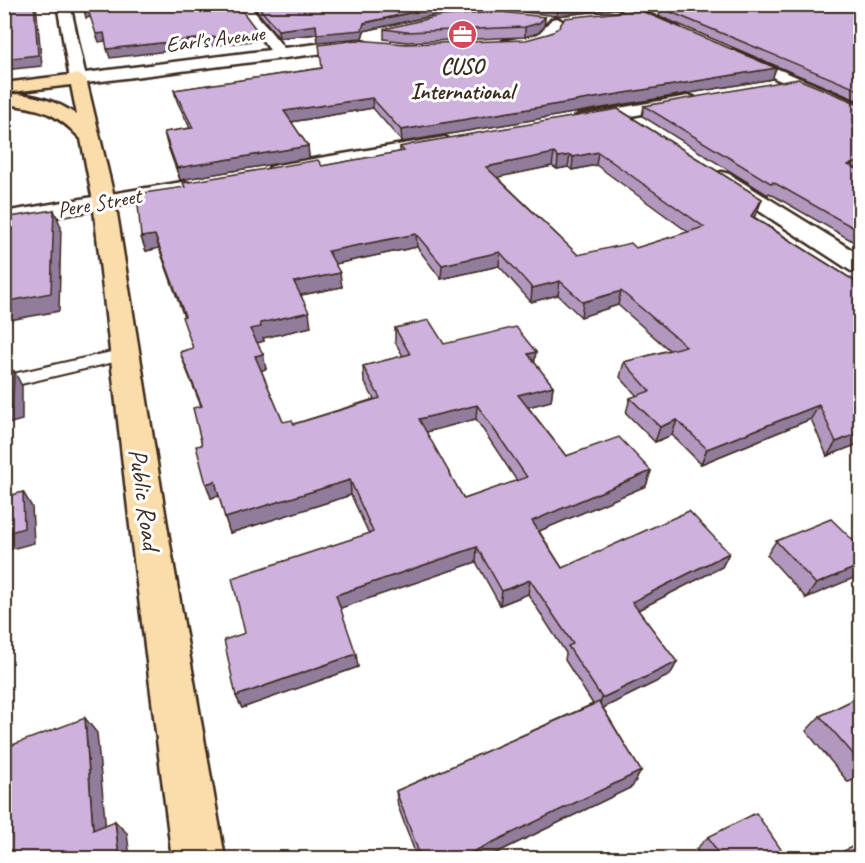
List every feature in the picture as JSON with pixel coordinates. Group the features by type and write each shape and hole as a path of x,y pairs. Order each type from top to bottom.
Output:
{"main road":[{"path":"4,88 78,79"},
{"name":"Public Road","path":"78,79 93,140 104,201 199,858"},
{"path":"4,99 52,106 67,113 93,140"}],"street":[{"path":"63,4 78,79"},
{"path":"240,4 280,53"},
{"path":"615,4 649,11 689,36"},
{"path":"602,17 649,11"},
{"path":"493,46 544,38 552,32 557,21"},
{"name":"Earl's Avenue","path":"78,79 378,41"},
{"path":"721,50 861,110"},
{"path":"761,88 796,82"},
{"path":"561,123 702,98"},
{"path":"620,112 650,132"},
{"path":"257,175 467,139"},
{"path":"700,164 861,266"},
{"name":"Pere Street","path":"4,219 198,185"}],"lane":[{"path":"4,382 125,354"}],"building":[{"path":"4,4 34,4 38,55 4,59"},
{"path":"82,4 237,4 258,32 107,49 104,33 96,34 88,10 84,10"},
{"path":"256,4 458,4 364,23 362,30 317,34 316,25 278,30"},
{"path":"529,4 589,4 558,8"},
{"path":"686,4 861,4 861,91 661,8"},
{"path":"639,10 776,68 401,130 372,98 284,111 308,146 177,168 164,132 193,128 174,90 322,68 319,45 357,40 406,44 526,40 551,33 565,18"},
{"path":"501,12 545,17 539,23 525,27 406,32 384,29 440,16"},
{"path":"798,79 861,105 861,161 848,165 861,171 861,232 773,182 772,184 644,106"},
{"path":"618,109 762,199 751,216 861,285 861,432 836,442 819,405 707,449 677,420 660,427 630,398 650,391 624,362 686,346 621,291 583,302 560,281 532,288 500,252 442,265 416,234 328,251 340,273 294,282 309,312 260,323 261,327 250,329 263,354 255,356 283,422 292,420 294,424 380,398 363,366 410,354 395,328 429,320 444,344 516,327 536,352 528,354 553,386 518,395 566,456 619,437 651,471 532,521 562,568 689,511 729,553 632,602 677,662 602,698 568,646 573,644 530,580 502,591 477,547 336,595 356,654 236,696 224,640 245,633 232,578 373,532 350,480 225,518 215,481 206,484 196,446 202,445 193,408 202,406 180,352 193,348 182,317 185,316 155,235 141,237 137,194 185,187 183,183 318,160 322,166 404,151 400,147","holes":["598,152 704,227 636,248 631,243 578,255 486,167 554,153 558,157 570,155 573,157","477,405 527,477 464,499 419,419"]},
{"path":"54,210 51,293 4,302 4,218"},
{"path":"14,371 13,405 4,408 4,373"},
{"path":"23,492 24,528 4,534 4,497"},
{"path":"831,519 861,548 861,565 816,584 776,541"},
{"path":"861,696 861,763 820,716"},
{"path":"599,702 641,771 460,858 421,858 396,791"},
{"path":"85,718 93,830 115,821 119,858 4,858 4,748"},
{"path":"756,813 787,858 721,858 708,837"},
{"path":"861,842 861,858 831,858"}],"waterway":[{"path":"640,4 673,18"}],"place":[{"name":"CUSO International","path":"462,34"}]}
